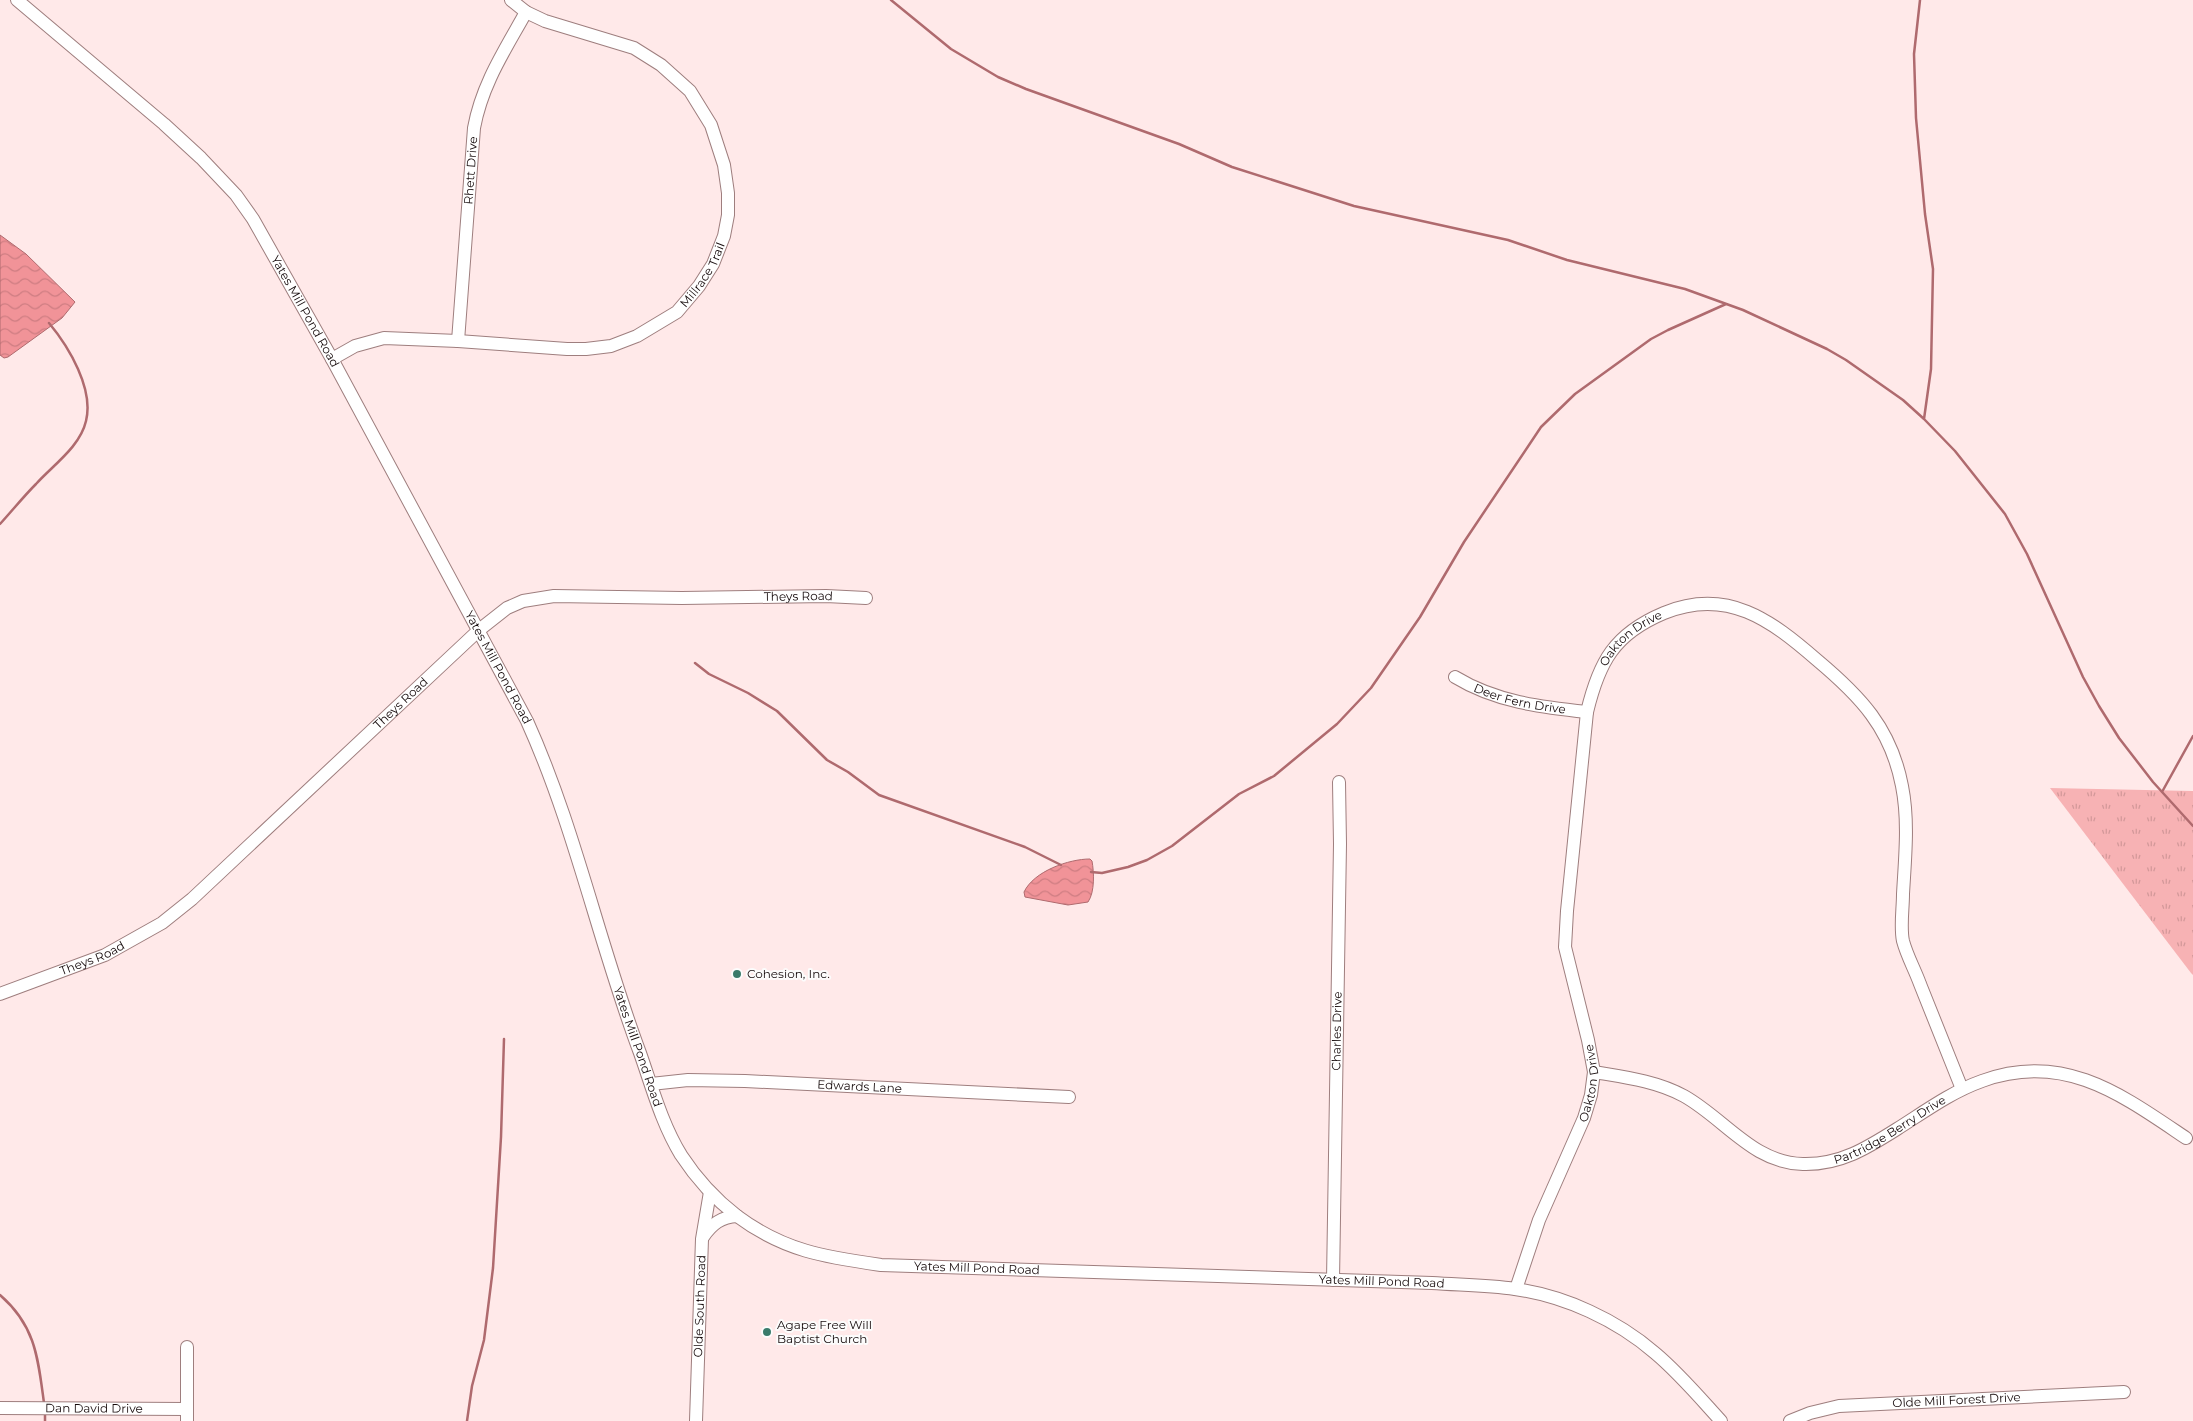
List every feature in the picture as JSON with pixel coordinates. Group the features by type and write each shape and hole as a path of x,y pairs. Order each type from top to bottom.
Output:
{"street":[{"name":"Yates Mill Pond Road","path":"17,0 164,124 201,158 236,195 253,219 332,359 527,721 550,774 625,1013 664,1118 680,1153 694,1174 710,1192 737,1216 775,1240 805,1252 837,1259 881,1265 1440,1283 1516,1289 1554,1299 1591,1312 1635,1337 1675,1371 1721,1421"},
{"name":"Millrace Trail","path":"332,359 355,346 384,338 567,349 599,348 626,341 665,321 687,302 712,264 724,236 728,215 728,193 724,165 711,126 690,91 661,65 634,48 599,36 569,29 526,12 511,0"},
{"name":"Rhett Drive","path":"458,341 474,128 478,106 497,61 526,12"},
{"name":"Theys Road","path":"0,994 105,955 162,923 192,899 479,630 507,608 523,601 554,596 682,598 826,596 866,598"},
{"name":"Oakton Drive","path":"1516,1289 1539,1220 1584,1118 1594,1072 1566,947 1567,911 1587,712 1594,683 1616,644 1631,630 1647,620 1685,606 1696,604 1726,605 1742,609 1767,620 1795,641 1848,687 1878,721 1898,765 1906,814 1903,940 1962,1089"},
{"name":"Deer Fern Drive","path":"1455,677 1472,687 1504,699 1538,706 1587,712"},
{"name":"Charles Drive","path":"1333,1280 1340,844 1339,782"},
{"name":"Partridge Berry Drive","path":"1594,1072 1626,1077 1671,1090 1699,1106 1744,1143 1764,1155 1782,1162 1803,1164 1837,1161 1863,1151 1943,1099 1962,1089 1983,1080 2028,1071 2077,1076 2120,1095 2186,1138"},
{"name":"Edwards Lane","path":"651,1084 671,1080 745,1081 1069,1097"},
{"name":"Olde South Road","path":"696,1421 702,1240 710,1192"},
{"path":"702,1240 717,1221 729,1216 737,1216"},
{"path":"187,1347 187,1415"},
{"name":"Olde Mill Forest Drive","path":"1790,1421 1810,1412 1839,1406 2124,1392"},
{"name":"Dan David Drive","path":"0,1408 187,1415"}],"green space":[{"path":"2050,788 2193,791 2193,975 2191,973"}],"water":[{"path":"0,235 26,254 75,302 62,318 4,358 0,355"},
{"path":"1090,859 1093,866 1093,882 1092,893 1088,902 1068,905 1025,897 1024,892 1029,885 1044,872 1072,861"}],"waterway":[{"path":"891,0 951,49 998,77 1026,89 1179,144 1232,167 1354,206 1508,240 1567,260 1685,289 1743,310 1827,349 1846,360 1903,400 1924,419 1955,451 2005,514 2027,554 2083,677 2099,706 2119,738 2153,782 2193,826"},
{"path":"1920,0 1914,54 1916,118 1925,214 1933,269 1931,369 1924,419"},
{"path":"1091,872 1102,873 1128,867 1147,860 1172,846 1239,794 1274,776 1337,724 1371,688 1420,617 1464,542 1541,427 1575,394 1651,339 1726,304"},
{"path":"0,524 72,447 83,430 86,421 88,409 83,382 72,356 49,323"},
{"path":"695,663 709,674 748,693 777,711 827,760 848,772 879,795 1025,847 1061,865"},
{"path":"2162,792 2193,736"},
{"path":"467,1421 472,1386 484,1340 493,1268 501,1137 504,1039"},
{"path":"0,1295 12,1307 28,1331 37,1358 44,1403"},
{"path":"45,1411 45,1421"}],"place":[{"name":"Cohesion, Inc.","path":"737,974"},
{"name":"Agape Free Will Baptist Church","path":"767,1332"}]}
